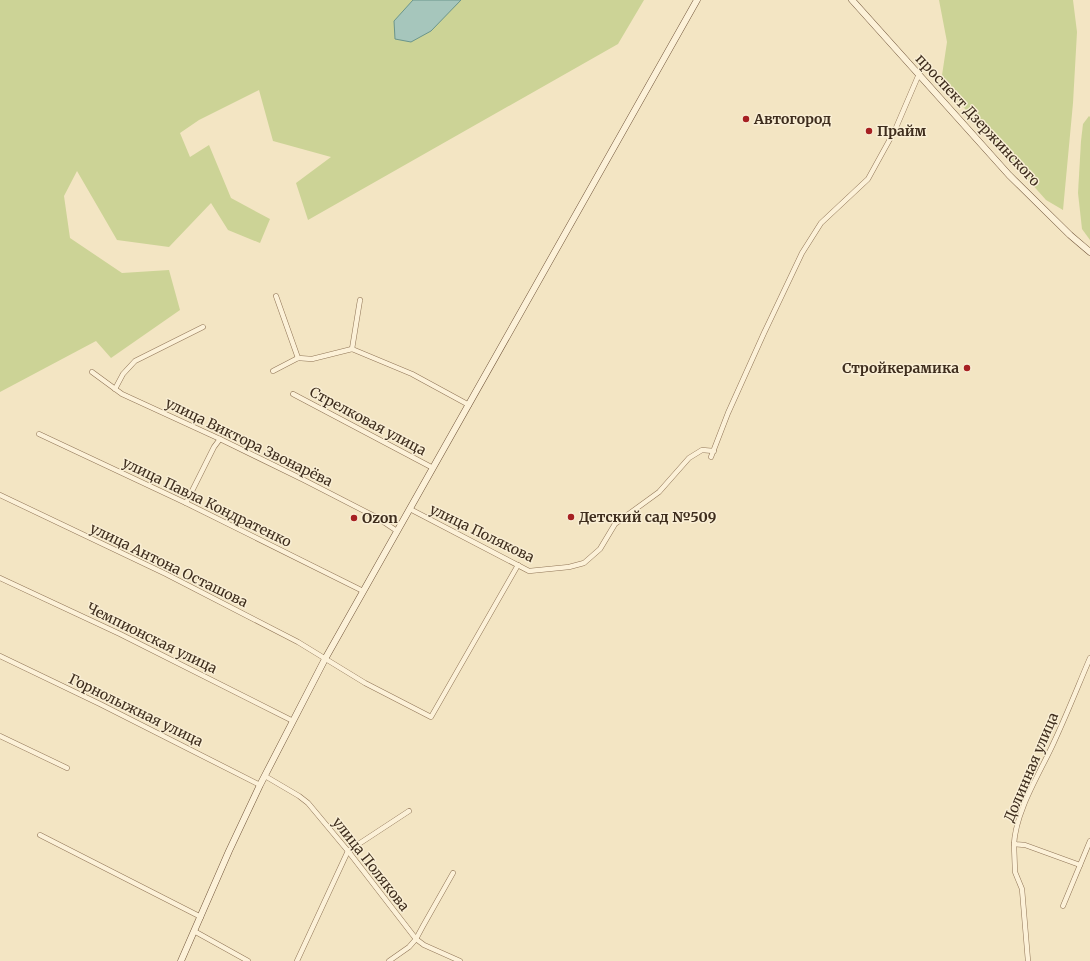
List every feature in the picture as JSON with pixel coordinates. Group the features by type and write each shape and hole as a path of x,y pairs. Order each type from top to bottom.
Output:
{"street":[{"path":"181,961 260,785 326,659 363,591 698,0"},
{"name":"проспект Дзержинского","path":"852,0 1009,175 1070,235 1090,252"},
{"path":"711,457 728,413 802,253 821,223 868,178 894,130 919,74"},
{"path":"276,296 298,358"},
{"path":"352,349 360,300"},
{"path":"115,389 123,374 135,361 202,327"},
{"path":"273,370 298,358 312,359 352,349 412,374 469,405"},
{"name":"улица Виктора Звонарёва","path":"92,372 122,394 220,439 376,518 397,531"},
{"name":"Стрелковая улица","path":"293,394 433,468"},
{"name":"улица Павла Кондратенко","path":"39,434 186,503 363,591"},
{"path":"186,503 214,447 220,439"},
{"name":"улица Полякова","path":"410,509 529,571 569,567 584,563 600,549 615,524 659,492 689,458 702,450 714,451"},
{"name":"улица Антона Осташова","path":"0,496 173,578 298,642 365,683 431,717 518,565"},
{"name":"Чемпионская улица","path":"0,578 120,634 293,721"},
{"name":"Горнолыжная улица","path":"0,656 100,704 260,785"},
{"name":"Долинная улица","path":"1080,865 1024,845 1014,844 1015,834 1026,800 1054,743 1090,658"},
{"path":"0,736 67,768"},
{"name":"улица Полякова","path":"265,776 299,796 308,804 348,851 416,939 424,945 460,961"},
{"path":"297,961 348,851 409,810"},
{"path":"40,835 201,917"},
{"path":"1063,906 1088,849 1090,841"},
{"path":"1014,844 1015,872 1022,889 1028,961"},
{"path":"389,961 409,947 416,939 453,873"},
{"path":"194,932 248,961"}],"green space":[{"path":"0,0 644,0 618,44 308,220 296,183 331,157 273,141 259,90 199,120 180,133 190,157 209,145 231,198 270,219 260,243 228,230 211,203 169,247 117,240 77,171 64,196 70,238 122,273 169,270 180,310 111,358 96,341 0,392"},
{"path":"939,0 1073,0 1077,32 1073,103 1063,210 1046,200 941,82 947,42"},
{"path":"1089,116 1090,240 1082,229 1078,193 1083,124"}],"water":[{"path":"413,0 461,0 431,31 411,42 395,39 394,21"}],"place":[{"name":"Автогород","path":"746,119"},
{"name":"Прайм","path":"869,131"},
{"name":"Стройкерамика","path":"967,368"},
{"name":"Детский сад №509","path":"571,517"},
{"name":"Ozon","path":"354,518"}]}
